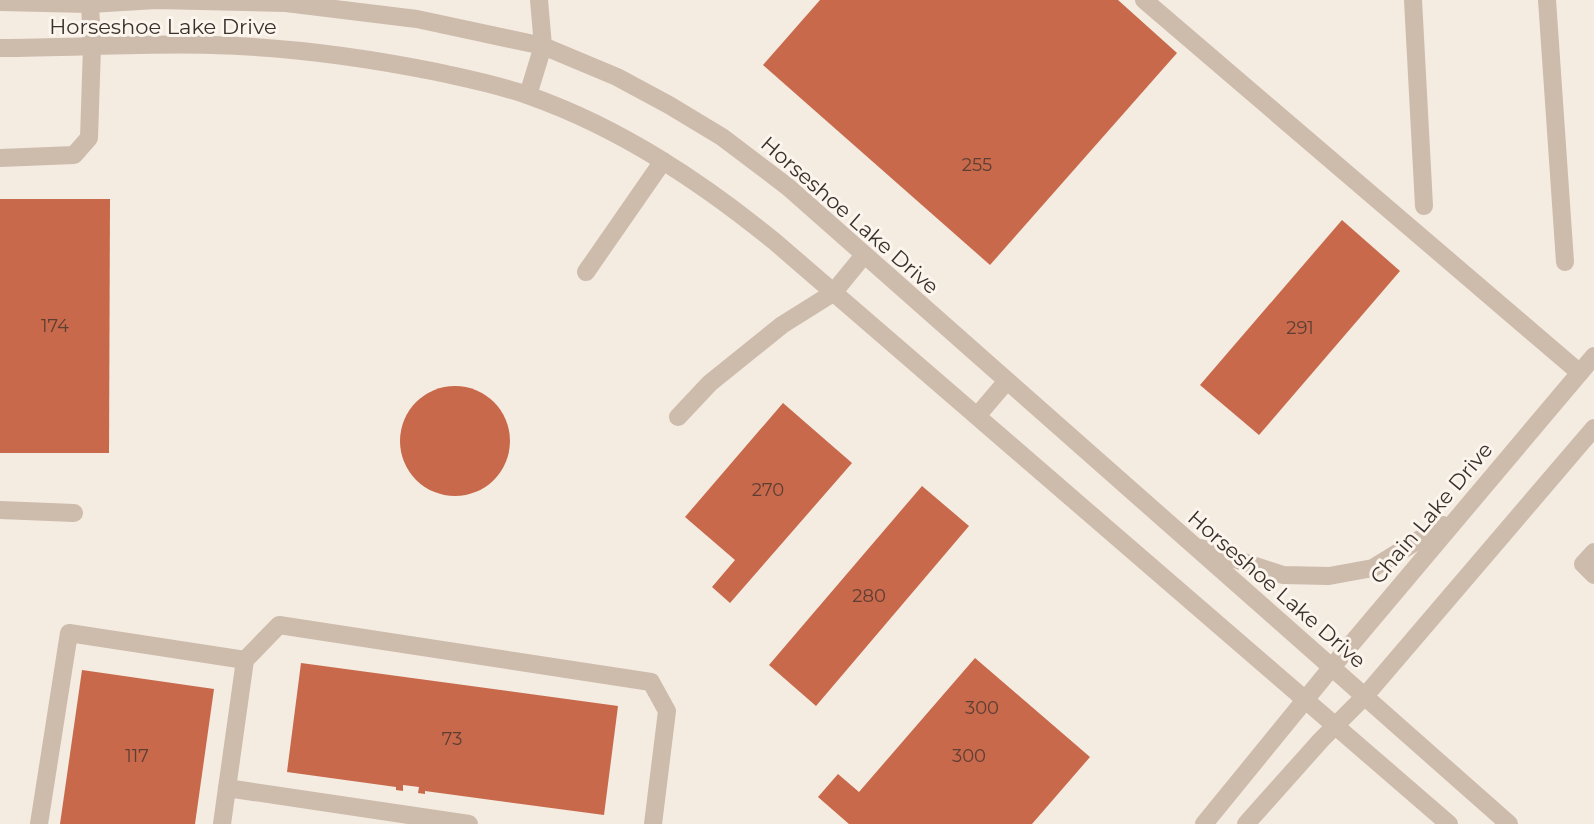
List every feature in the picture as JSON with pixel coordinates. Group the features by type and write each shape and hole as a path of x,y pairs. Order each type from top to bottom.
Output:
{"street":[{"name":"Horseshoe Lake Drive","path":"0,2 90,4 156,0 339,5 543,46 617,77 722,137 788,187 1509,824"},
{"path":"528,95 543,46 539,0"},
{"path":"1144,0 1580,373"},
{"path":"1413,0 1424,206"},
{"path":"1547,0 1565,262"},
{"path":"0,158 74,155 89,138 92,47 90,4"},
{"name":"Horseshoe Lake Drive","path":"0,48 212,45 338,55 439,72 528,95 583,118 663,161 739,212 1449,824"},
{"path":"586,272 663,161"},
{"path":"678,417 710,383 782,325 833,293 864,255"},
{"name":"Chain Lake Drive","path":"1204,824 1461,512 1594,356"},
{"path":"977,416 1006,382"},
{"path":"1246,824 1365,696 1594,428"},
{"path":"0,510 74,513"},
{"path":"1192,544 1283,575 1329,576 1373,568 1461,512"},
{"path":"222,824 245,660 279,625 651,682 667,711 653,824"},
{"path":"39,824 69,633 245,660"},
{"path":"227,788 469,824"}],"building":[{"path":"820,0 1118,0 1177,53 990,265 763,65"},
{"path":"0,199 110,199 109,453 0,453"},
{"path":"1342,220 1400,271 1259,435 1200,385"},
{"path":"455,386 476,390 494,402 506,420 510,441 506,462 494,480 476,492 455,496 434,492 416,480 404,462 400,441 404,420 416,402 434,390"},
{"path":"783,403 852,463 730,603 712,587 735,560 685,517"},
{"path":"922,486 969,526 816,706 769,665"},
{"path":"975,658 1090,757 1032,824 849,824 818,797 838,774 859,792"},
{"path":"301,663 618,706 604,815 425,791 425,794 418,793 419,787 403,785 403,791 396,790 396,787 287,772"},
{"path":"82,670 214,689 195,824 60,824"}]}
